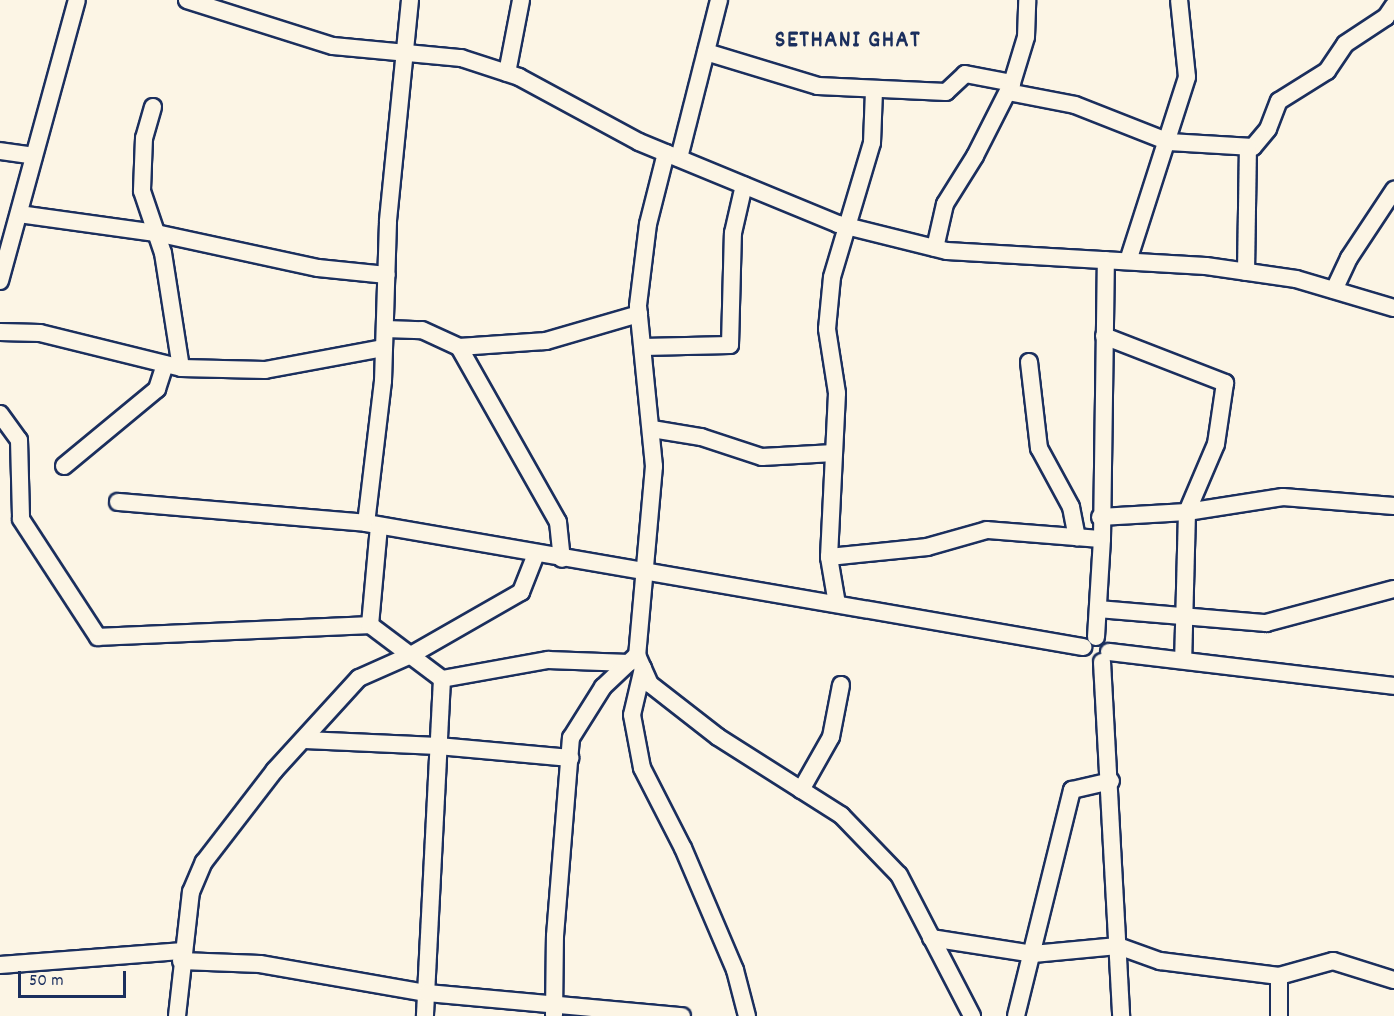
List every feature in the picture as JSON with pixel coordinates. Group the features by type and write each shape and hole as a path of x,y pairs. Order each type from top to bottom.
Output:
{"street":[{"path":"0,281 5,244 18,214 77,0"},
{"path":"187,0 333,46 461,58 507,73 673,155 849,227 935,248 1128,261 1296,279 1394,308"},
{"path":"370,625 373,525 387,275 403,53 410,0"},
{"path":"507,73 521,0"},
{"path":"719,0 706,52 648,224 639,314 654,466 632,715 642,768 682,848 735,970 747,1016"},
{"path":"935,248 945,204 975,156 1010,87 1026,37 1027,0"},
{"path":"1128,261 1187,77 1179,0"},
{"path":"706,52 818,86 874,92 946,92 965,74 1075,105 1168,142 1253,147 1268,129 1280,100 1327,71 1345,44 1386,17 1394,4"},
{"path":"837,603 829,557 837,393 827,329 832,277 849,227 872,143 874,92"},
{"path":"64,466 157,389 173,366 156,233 142,191 144,138 153,107"},
{"path":"1246,272 1248,147"},
{"path":"0,151 34,156"},
{"path":"643,346 730,345 733,233 744,185"},
{"path":"1334,290 1394,190"},
{"path":"18,214 156,233 318,268 387,275"},
{"path":"1106,260 1100,517 1102,539 1098,609 1090,643 1090,662 1106,657 1183,660 1394,686"},
{"path":"385,329 422,330 459,347 546,341 639,314"},
{"path":"0,333 40,333 173,366 265,370 384,348"},
{"path":"1104,336 1225,383 1216,444 1187,512 1183,660"},
{"path":"459,347 558,522 561,559"},
{"path":"265,383 309,362"},
{"path":"1029,362 1039,448 1071,507 1077,537"},
{"path":"0,414 19,440 21,519 98,637 370,625 442,679 548,660 636,662"},
{"path":"652,429 701,437 762,457 834,453"},
{"path":"1100,517 1187,512 1283,497 1394,506"},
{"path":"118,502 373,525 645,574 1090,643 1104,640 1121,1016"},
{"path":"829,557 927,547 987,530 1102,539"},
{"path":"177,1016 191,892 204,862 274,771 305,740 359,678 411,655 521,592 536,554"},
{"path":"1098,609 1266,623 1299,617 1365,594 1394,589"},
{"path":"554,1010 555,936 571,738 603,687 636,662"},
{"path":"636,662 650,684 718,737 841,815 898,875 972,1016"},
{"path":"425,1016 442,679"},
{"path":"801,790 831,737 841,685"},
{"path":"305,740 438,746 570,758"},
{"path":"1016,1016 1072,790 1111,781"},
{"path":"931,938 1033,954 1118,946 1160,961 1279,976 1333,961 1394,980"},
{"path":"0,965 182,956 260,964 427,993 554,1010 682,1016"},
{"path":"1279,976 1279,1016"}],"district":[{"name":"SETHANI GHAT","path":"848,42"}]}
